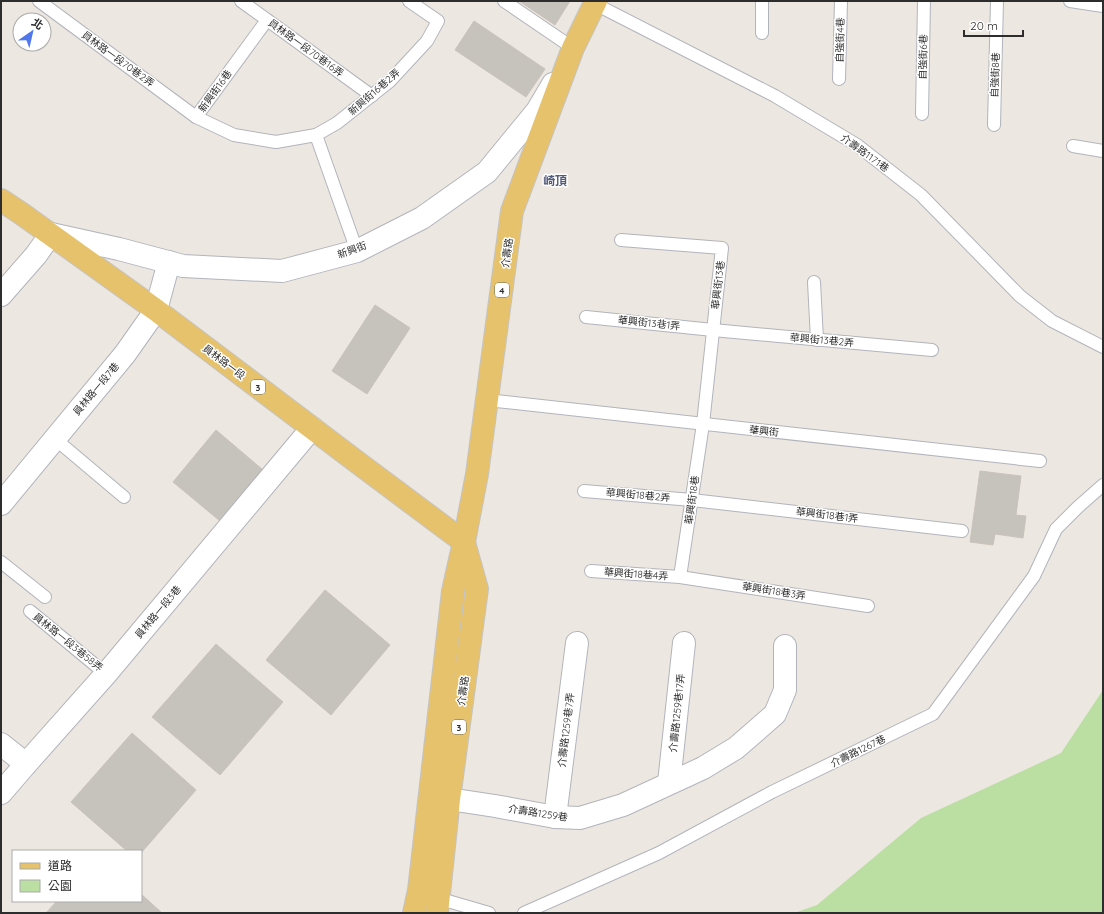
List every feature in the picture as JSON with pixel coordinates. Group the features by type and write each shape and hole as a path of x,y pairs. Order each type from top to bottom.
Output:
{"main road":[{"name":"介壽路","path":"414,913 419,890 453,591 477,474 512,212 574,48 596,3"},
{"name":"員林路一段","path":"1,200 51,234 156,310 464,542"},
{"name":"介壽路","path":"438,906 449,799 477,589 464,542"}],"street":[{"name":"新興街","path":"51,234 119,249 183,266 282,271 358,251 422,218 487,172 537,111 574,48"},
{"path":"1,295 36,255 51,234"},
{"name":"員林路一段7巷","path":"1,504 54,438 125,354 156,310 169,262"},
{"name":"員林路一段3巷","path":"1,793 106,674 312,428"},
{"name":"介壽路1259巷7弄","path":"555,817 577,643"},
{"name":"介壽路1259巷17弄","path":"669,784 684,643"},
{"name":"介壽路1259巷","path":"449,799 555,817 580,818 623,805 703,768 736,748 774,714 785,690 785,646"},
{"path":"1,744 26,764"}],"lane":[{"name":"員林路一段70巷2弄","path":"40,1 196,117"},
{"name":"員林路一段70巷16弄","path":"241,1 372,96"},
{"name":"新興街16巷2弄","path":"316,135 337,123 390,81 427,41 438,21 409,1"},
{"path":"504,1 574,48"},
{"path":"762,1 762,33"},
{"name":"自強街4巷","path":"839,79 841,1"},
{"name":"自強街6巷","path":"922,114 924,1"},
{"name":"自強街8巷","path":"994,125 997,1"},
{"path":"1070,1 1103,6"},
{"name":"介壽路1171巷","path":"596,3 775,96 857,145 921,194 1020,296 1052,321 1103,347"},
{"name":"新興街16巷","path":"267,20 196,117 234,135 276,142 316,135"},
{"path":"316,135 358,251"},
{"path":"1072,146 1103,151"},
{"name":"華興街13巷","path":"621,240 722,248 703,424"},
{"path":"814,282 817,340"},
{"name":"華興街13巷1弄","path":"586,316 713,330"},
{"name":"華興街13巷2弄","path":"713,330 932,350"},
{"name":"華興街","path":"487,400 1040,461"},
{"name":"華興街18巷","path":"680,576 703,424"},
{"path":"54,438 124,497"},
{"name":"介壽路1267巷","path":"524,913 659,853 772,792 933,714 1034,576 1056,529 1103,485"},
{"name":"華興街18巷2弄","path":"584,490 692,500"},
{"name":"華興街18巷1弄","path":"692,500 962,531"},
{"path":"1,562 45,597"},
{"name":"華興街18巷4弄","path":"591,571 680,576"},
{"name":"華興街18巷3弄","path":"680,576 868,606"},
{"name":"員林路一段3巷58弄","path":"30,611 106,674"},
{"path":"419,890 438,906 489,913"}],"green space":[{"path":"1103,690 1103,913 794,913 817,905 921,818 1061,753"}],"building":[{"path":"519,1 570,1 555,25"},
{"path":"474,21 545,69 526,97 455,50"},
{"path":"375,305 410,328 367,394 332,371"},
{"path":"216,430 263,470 220,521 173,482"},
{"path":"980,471 1021,476 1016,515 1026,516 1023,538 995,534 993,545 970,542"},
{"path":"325,590 390,645 331,715 266,660"},
{"path":"216,644 283,702 220,775 152,717"},
{"path":"132,733 196,790 142,852 142,850 126,850 71,802"},
{"path":"142,895 162,913 46,913 56,902 142,902"}],"district":[{"name":"崎頂","path":"555,180"}]}
